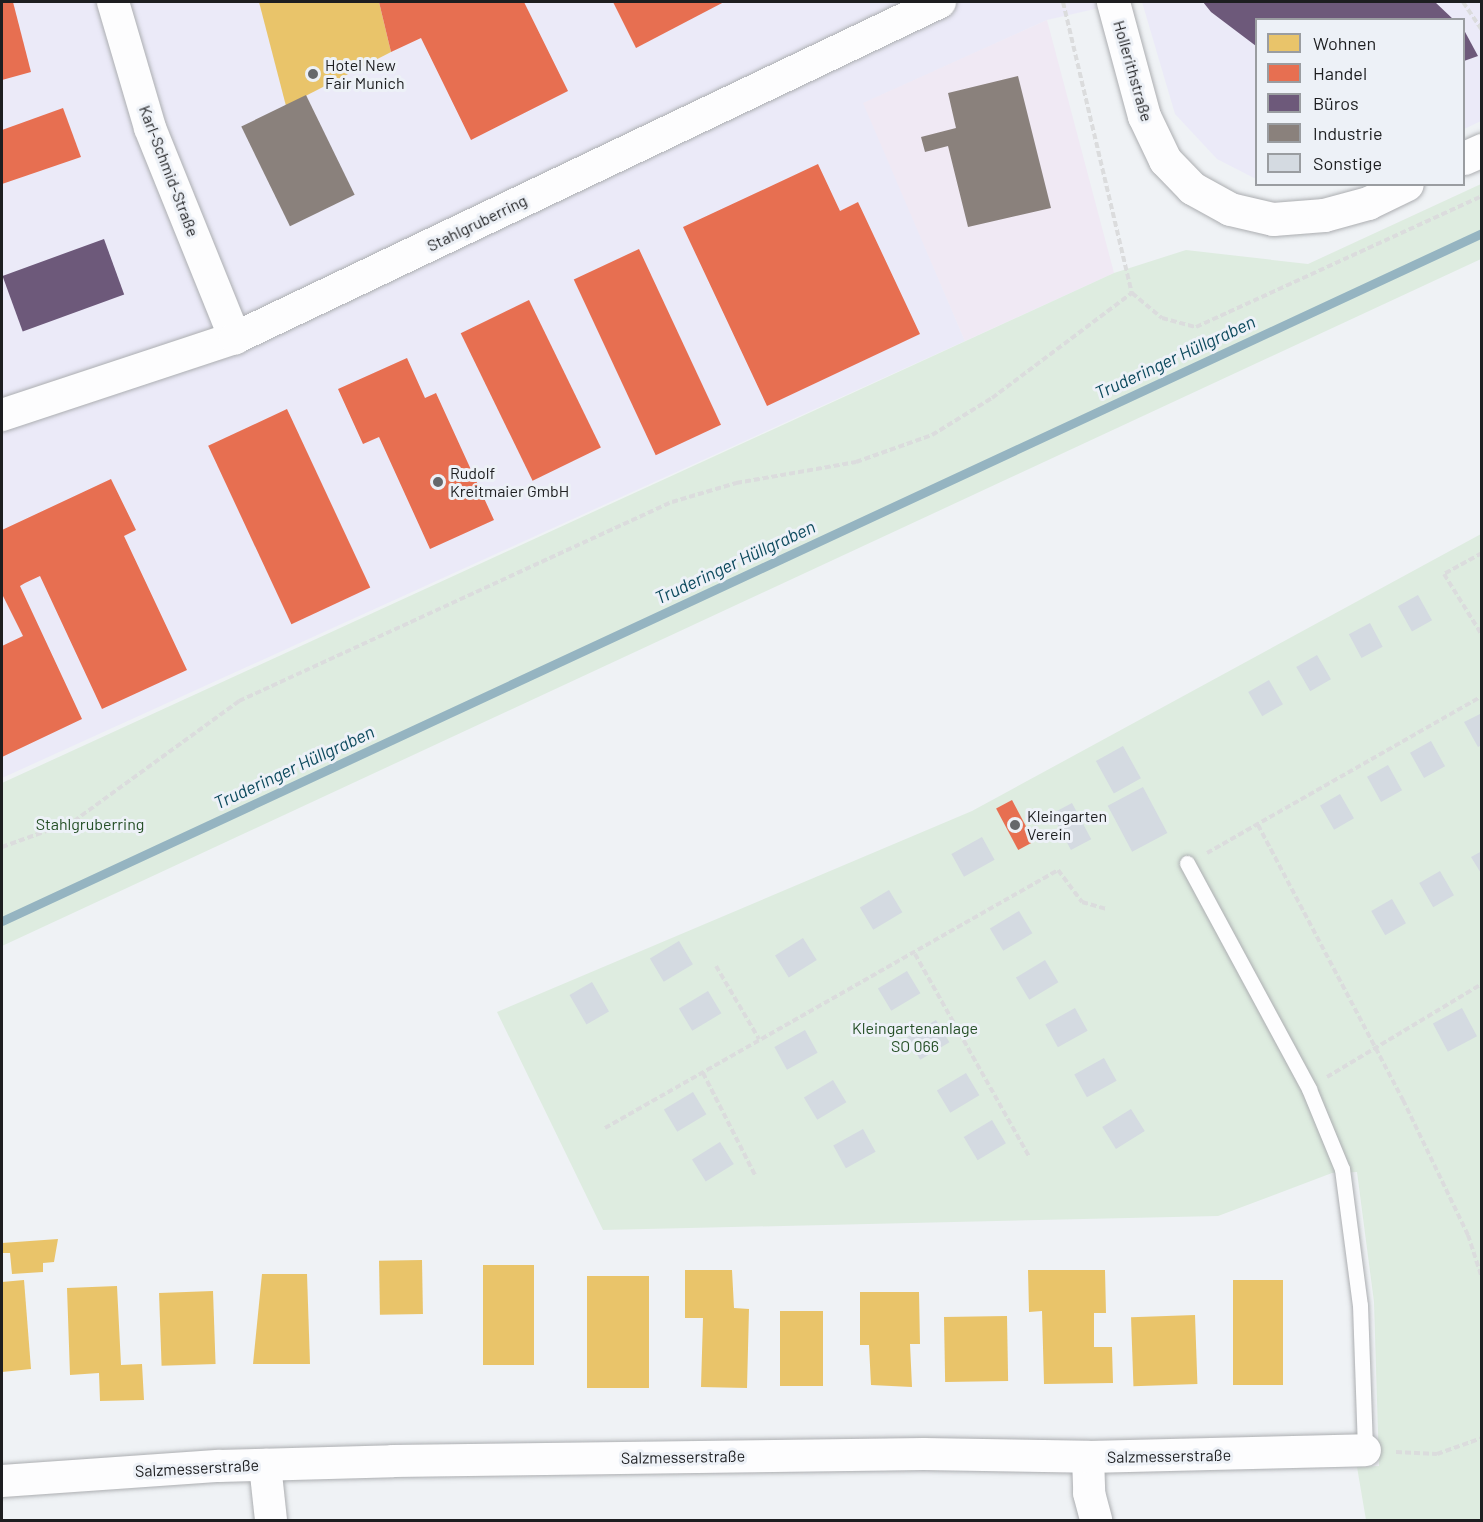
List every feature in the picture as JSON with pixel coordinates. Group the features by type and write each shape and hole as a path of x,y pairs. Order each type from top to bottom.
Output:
{"main road":[{"name":"Hollerithstraße","path":"1113,2 1144,116 1165,160 1192,188 1230,209 1274,219 1324,215 1368,203 1403,186"},
{"path":"1465,158 1482,150"}],"street":[{"name":"Karl-Schmid-Straße","path":"113,2 150,128 236,338"},
{"name":"Stahlgruberring","path":"2,415 236,338 940,2"},
{"name":"Salzmesserstraße","path":"2,1481 266,1465 924,1454 1088,1457 1365,1450"},
{"path":"1088,1457 1089,1493 1095,1521"},
{"path":"266,1465 271,1521"}],"lane":[{"path":"1187,863 1309,1089 1342,1169 1360,1305 1365,1450"}],"path":[{"path":"1063,2 1132,294 1162,318 1196,327 1482,196"},
{"path":"1463,2 1482,30"},
{"path":"2,846 74,821 239,701 672,502 736,483 856,462 932,435 992,398 1132,294"},
{"path":"1482,553 1444,574 1482,635"},
{"path":"1187,863 1258,825 1482,696"},
{"path":"1258,825 1374,1046 1468,1235 1482,1278"},
{"path":"605,1128 759,1039 915,954 1058,870 1082,902 1106,909"},
{"path":"915,954 1029,1156"},
{"path":"716,966 759,1039"},
{"path":"1309,1089 1374,1046 1482,984"},
{"path":"703,1073 756,1177"},
{"path":"1365,1450 1437,1454 1482,1438"}],"shaded area":[{"path":"2,2 1125,2 1047,20 864,103 965,341 2,778"},
{"path":"1142,2 1481,2 1481,121 1465,129 1465,18 1255,18 1255,178 1217,159 1175,114"},
{"path":"1047,20 1114,273 965,341 863,103"}],"green space":[{"name":"Stahlgruberring","path":"1481,184 1481,259 2,946 2,783 1114,273 1186,250 1308,264"},
{"name":"Kleingartenanlage SO 066","path":"1481,534 1481,1520 1366,1520 1357,1467 1379,1466 1374,1302 1357,1172 1332,1173 1218,1216 603,1230 497,1012 972,811"}],"building: Wohnen":[{"name":"Hotel New Fair Munich","path":"259,2 379,2 391,52 286,106"},
{"path":"58,1239 54,1262 43,1263 43,1272 12,1274 10,1253 2,1253 2,1243"},
{"path":"422,1260 423,1314 380,1315 379,1261"},
{"path":"483,1265 534,1265 534,1365 483,1365"},
{"path":"685,1270 732,1270 734,1308 749,1309 747,1388 701,1387 703,1318 685,1318"},
{"path":"1028,1270 1105,1270 1106,1313 1094,1313 1094,1347 1112,1347 1113,1383 1044,1384 1042,1311 1029,1312"},
{"path":"262,1274 307,1274 310,1364 253,1364"},
{"path":"587,1276 649,1276 649,1388 587,1388"},
{"path":"24,1280 31,1369 2,1372 2,1282"},
{"path":"1233,1280 1283,1280 1283,1385 1233,1385"},
{"path":"117,1286 121,1365 142,1364 144,1400 100,1401 99,1373 70,1375 67,1288"},
{"path":"213,1291 216,1364 162,1366 159,1293"},
{"path":"860,1292 919,1292 920,1344 910,1344 912,1387 871,1385 869,1345 860,1345"},
{"path":"780,1311 823,1311 823,1386 780,1386"},
{"path":"1195,1315 1197,1384 1133,1386 1131,1317"},
{"path":"1007,1316 1008,1381 945,1382 944,1317"}],"building: Handel":[{"path":"2,2 13,2 31,72 2,80"},
{"path":"379,2 524,2 568,91 471,140 421,38 391,52"},
{"path":"613,2 724,2 636,48"},
{"path":"63,108 81,157 2,184 2,130"},
{"path":"818,164 840,211 858,202 920,334 767,406 683,227"},
{"path":"639,249 721,425 656,455 574,279"},
{"path":"529,300 601,447 533,481 461,333"},
{"name":"Rudolf Kreitmaier GmbH","path":"407,358 425,398 436,393 494,520 430,549 379,437 363,444 338,389"},
{"path":"287,409 370,588 291,624 208,446"},
{"path":"111,479 136,530 124,536 187,670 102,709 40,576 25,583 20,586 82,719 2,757 2,646 23,636 2,594 2,530"},
{"name":"Kleingarten Verein","path":"1012,800 1034,841 1018,850 996,808"}],"building: Büros":[{"path":"1203,2 1435,2 1452,18 1255,18 1255,45 1211,12"},
{"path":"1465,32 1478,56 1465,61"},
{"path":"104,239 124,294 23,331 3,276"}],"building: Industrie":[{"path":"1018,76 1051,208 968,227 948,146 925,152 921,137 956,128 948,93"},
{"path":"306,95 355,195 290,226 241,127"}],"building: Sonstige":[{"path":"1418,595 1432,620 1412,632 1398,606"},
{"path":"1370,623 1383,647 1361,658 1349,634"},
{"path":"1317,655 1331,679 1310,691 1296,667"},
{"path":"1269,680 1283,704 1262,716 1248,692"},
{"path":"1482,713 1482,745 1478,747 1464,722"},
{"path":"1431,741 1445,766 1424,778 1410,753"},
{"path":"1123,746 1141,778 1114,793 1096,761"},
{"path":"1388,765 1402,790 1381,802 1367,777"},
{"path":"1143,787 1167,833 1132,852 1108,806"},
{"path":"1340,794 1354,818 1334,830 1320,806"},
{"path":"1072,803 1091,839 1071,850 1052,814"},
{"path":"982,837 995,860 964,877 951,854"},
{"path":"1482,851 1482,875 1471,857"},
{"path":"1440,871 1454,895 1433,907 1419,883"},
{"path":"889,890 902,912 873,930 860,908"},
{"path":"1392,899 1406,923 1385,935 1371,911"},
{"path":"1019,911 1032,933 1003,951 990,929"},
{"path":"803,938 817,960 789,978 775,955"},
{"path":"679,941 693,964 664,982 650,959"},
{"path":"1045,960 1058,982 1029,1000 1016,978"},
{"path":"907,971 920,993 891,1011 878,989"},
{"path":"592,982 609,1011 586,1024 569,995"},
{"path":"708,991 721,1013 692,1031 679,1009"},
{"path":"1075,1008 1088,1031 1058,1047 1045,1024"},
{"path":"1462,1008 1477,1036 1448,1052 1433,1023"},
{"path":"936,1020 949,1042 920,1060 907,1038"},
{"path":"805,1030 818,1053 787,1070 774,1047"},
{"path":"1104,1058 1117,1081 1087,1097 1074,1074"},
{"path":"966,1073 979,1095 950,1113 937,1091"},
{"path":"833,1080 846,1102 817,1120 804,1098"},
{"path":"693,1092 706,1114 677,1132 664,1110"},
{"path":"1131,1109 1145,1131 1116,1149 1102,1127"},
{"path":"992,1120 1006,1143 978,1160 964,1137"},
{"path":"863,1129 876,1152 846,1168 833,1145"},
{"path":"720,1142 734,1164 706,1182 692,1159"}],"waterway":[{"name":"Truderinger Hüllgraben","path":"2,921 1482,233"}],"place":[{"name":"Hotel New Fair Munich","path":"313,74"},
{"name":"Rudolf Kreitmaier GmbH","path":"438,482"},
{"name":"Kleingarten Verein","path":"1015,825"}]}
